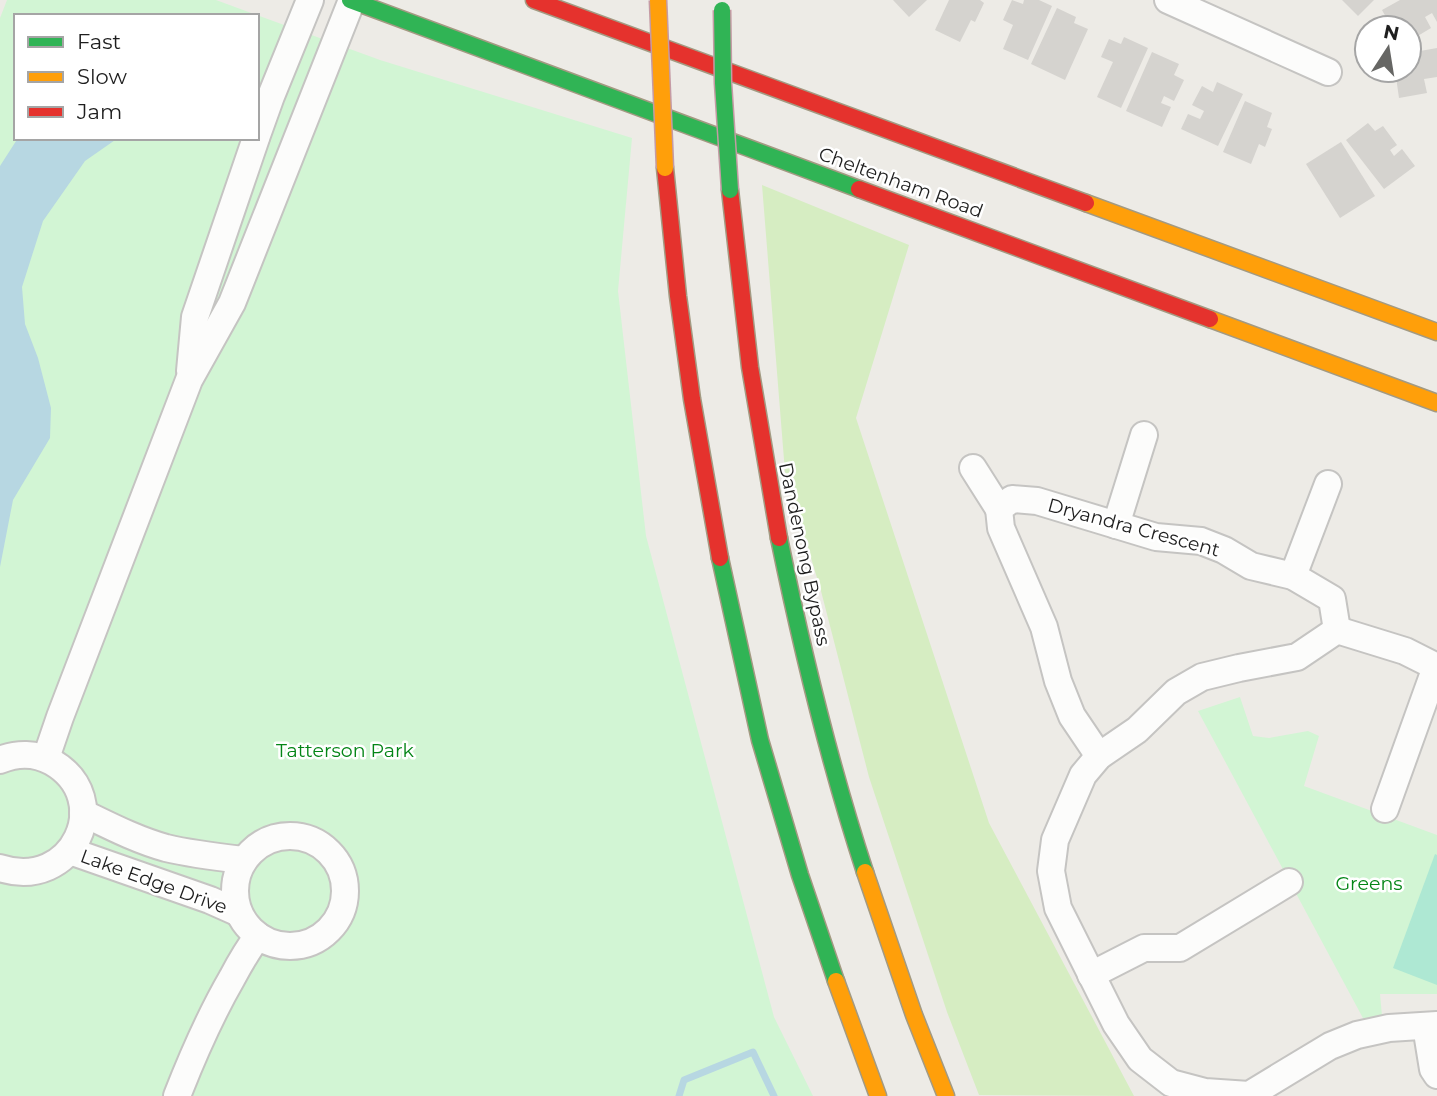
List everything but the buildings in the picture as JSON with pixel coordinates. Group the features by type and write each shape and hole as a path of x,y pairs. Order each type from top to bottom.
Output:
{"main road":[{"name":"Cheltenham Road","path":"351,0 1437,403"},
{"path":"534,0 1437,332"},
{"path":"658,0 665,168 684,347 699,447 735,630 761,741 796,862 878,1096"},
{"name":"Dandenong Bypass","path":"722,5 723,83 730,190 745,329 758,423 792,604 855,844 894,961 946,1096"}],"street":[{"path":"259,131 310,0"},
{"path":"46,758 189,380 232,303 351,0"},
{"path":"1168,0 1328,72"},
{"path":"189,380 195,317 256,140"},
{"path":"1116,525 1144,435"},
{"path":"973,468 999,509 1001,527 1044,627 1058,681 1072,716 1099,756"},
{"path":"1293,576 1328,484"},
{"name":"Dryandra Crescent","path":"999,509 1012,499 1037,501 1156,537 1201,541 1224,550 1251,566 1293,576 1332,599 1337,630"},
{"path":"1385,809 1437,667 1405,651 1337,630 1297,657 1202,677 1176,692 1138,730 1099,756 1083,775 1055,840 1051,871 1058,908 1115,1024 1140,1059 1171,1083 1205,1092 1249,1096 1330,1046 1357,1035 1389,1028 1431,1025 1433,1069 1437,1074"},
{"path":"0,760 28,754 46,758 61,767 73,780 81,796 83,813 78,840 59,861 46,869 31,872 0,868"},
{"name":"Lake Edge Drive","path":"83,813 126,834 163,847 202,856 243,860"},
{"path":"290,835 308,838 324,846 337,860 344,876 346,895 342,912 332,928 320,938 305,944 274,944 248,928 237,912 234,888 243,860 255,847 271,838 290,835"},
{"name":"Lake Edge Drive","path":"70,851 197,895 237,912"},
{"path":"1091,975 1144,948 1180,948 1289,882"},
{"path":"177,1096 197,1044 226,988 258,936"}],"green space":[{"name":"Tatterson Park","path":"7,0 216,0 254,14 14,14 14,140 259,140 259,16 380,60 632,138 618,291 646,536 774,1017 813,1096 0,1096 0,18"},
{"path":"762,185 909,245 856,418 989,823 1134,1096 979,1095 947,1012 869,777 821,591 785,472"},
{"name":"Greens","path":"1240,697 1253,736 1269,738 1308,731 1319,736 1304,786 1437,835 1437,994 1380,994 1382,1016 1364,1020 1198,711"},
{"path":"1435,854 1437,855 1437,985 1393,968"}],"water":[{"path":"17,140 115,140 85,161 43,221 22,287 25,324 38,358 51,408 50,438 13,500 0,567 0,166"}],"waterway":[{"path":"679,1096 684,1080 753,1052 774,1096"}],"traffic: fast":[{"path":"350,0 859,189"},
{"path":"722,10 723,83 730,190"},
{"path":"779,538 817,706 865,872"},
{"path":"720,558 760,740 800,875 836,981"}],"traffic: slow":[{"path":"658,0 665,168"},
{"path":"1086,203 1437,332"},
{"path":"1210,319 1437,403"},
{"path":"865,872 914,1015 946,1096"},
{"path":"836,981 878,1096"}],"traffic: jam":[{"path":"534,0 1086,203"},
{"path":"665,168 692,399 720,558"},
{"path":"859,189 1210,319"},
{"path":"730,190 750,367 779,538"}]}
